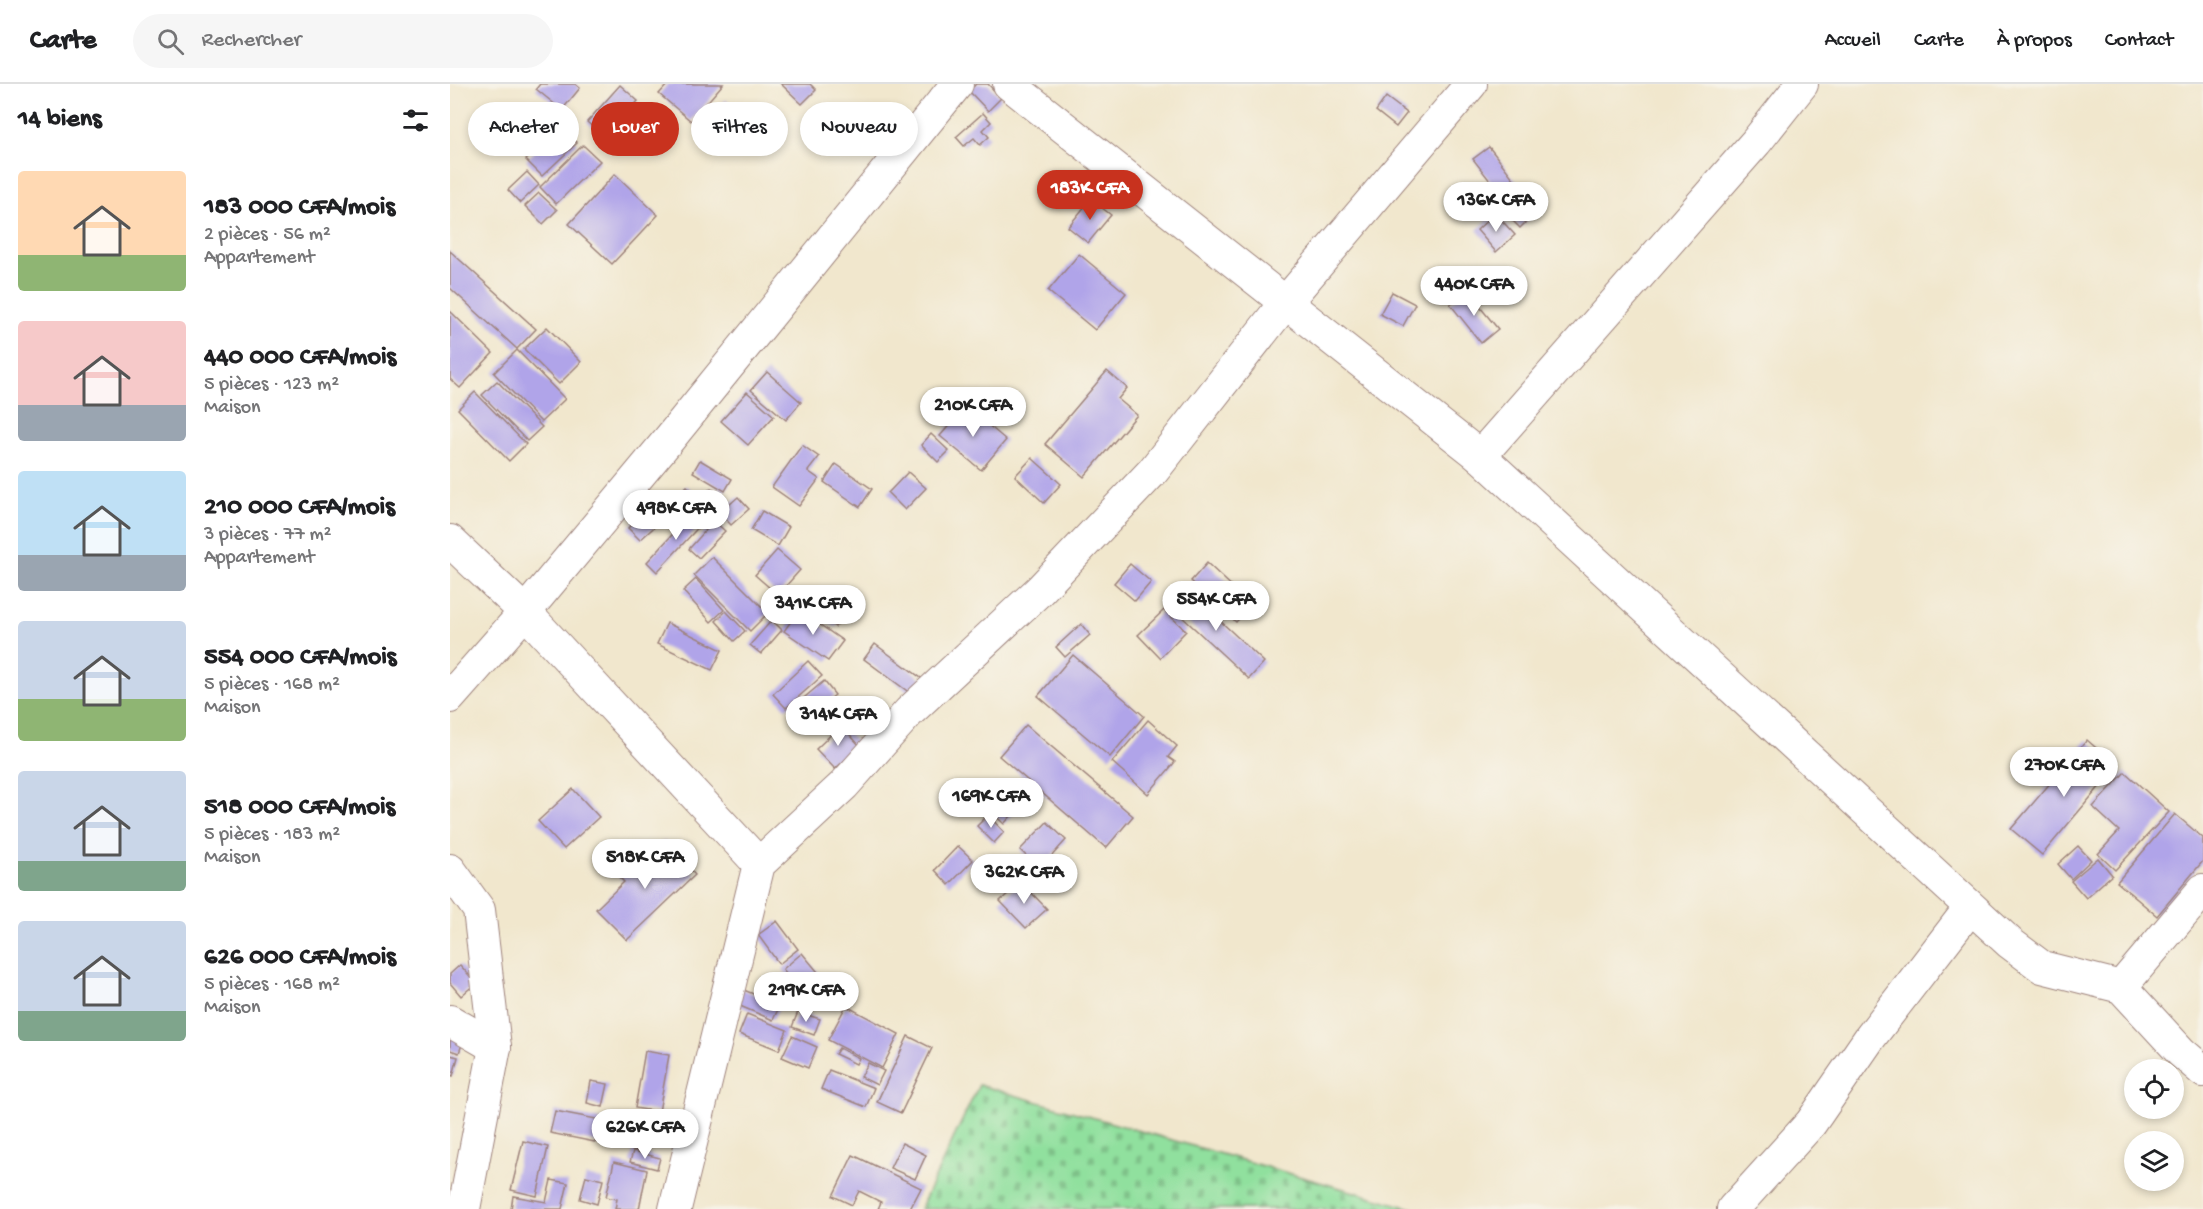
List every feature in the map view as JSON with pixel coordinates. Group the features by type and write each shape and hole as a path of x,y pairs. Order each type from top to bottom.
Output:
{"street":[{"path":"450,698 670,438 957,84"},
{"path":"1009,84 1480,456 1970,908 2042,967 2121,987 2181,1052 2203,1071"},
{"path":"675,1209 759,864 844,785 909,712 1040,590 1153,471 1285,303 1471,84"},
{"path":"1480,456 1756,142 1802,84"},
{"path":"450,541 525,612 759,864"},
{"path":"450,870 479,910 495,1047 464,1209"},
{"path":"2121,987 2203,890"},
{"path":"1733,1209 1811,1123 1869,1039 1970,908"},
{"path":"450,1021 495,1047"}],"green space":[{"path":"979,1085 1414,1209 920,1209"}],"building":[{"path":"540,84 575,84 580,88 569,102 552,102 536,89"},
{"path":"668,84 723,84 707,102 691,102 691,121 679,111 679,102 668,102 659,94"},
{"path":"781,84 810,84 816,90 804,102 800,102"},
{"path":"976,84 988,84 1001,98 988,111 969,91"},
{"path":"620,85 638,101 637,102 605,102"},
{"path":"1386,97 1407,113 1396,127 1376,111"},
{"path":"983,113 991,122 983,130 989,137 980,145 974,138 964,146 956,137"},
{"path":"583,145 591,153 591,156 600,161 556,204 540,187 572,156 579,156 579,149"},
{"path":"1489,147 1517,183 1501,195 1473,159"},
{"path":"530,156 563,156 542,176 526,160"},
{"path":"527,172 539,185 520,203 508,190"},
{"path":"615,174 658,215 612,264 569,224"},
{"path":"539,193 557,210 543,224 525,206"},
{"path":"1091,199 1111,215 1088,243 1068,227"},
{"path":"1521,205 1532,216 1520,228 1509,217"},
{"path":"1495,213 1515,235 1496,252 1477,230"},
{"path":"450,251 536,329 517,349 450,288"},
{"path":"1079,254 1126,293 1095,330 1048,291"},
{"path":"1467,291 1498,329 1481,343 1450,304"},
{"path":"1392,292 1415,304 1403,326 1380,314"},
{"path":"450,311 493,353 460,388 450,379"},
{"path":"547,327 581,362 559,384 524,349"},
{"path":"517,350 565,399 541,422 494,373"},
{"path":"1107,371 1127,388 1118,399 1137,415 1084,477 1045,444"},
{"path":"767,372 801,402 786,420 751,390"},
{"path":"497,381 542,427 527,441 482,395"},
{"path":"475,392 526,444 509,461 458,409"},
{"path":"747,392 774,416 748,445 721,421"},
{"path":"966,406 1006,440 981,470 940,436"},
{"path":"931,434 949,451 938,462 921,445"},
{"path":"802,445 819,457 808,471 819,479 799,506 772,487"},
{"path":"1032,458 1061,484 1044,503 1015,476"},
{"path":"700,460 732,479 725,491 693,472"},
{"path":"836,464 872,489 860,507 824,482"},
{"path":"908,472 926,488 905,510 888,493"},
{"path":"687,486 695,494 679,511 670,501"},
{"path":"711,488 721,498 707,511 697,501"},
{"path":"738,497 749,509 731,525 720,513"},
{"path":"648,508 661,521 640,540 628,528"},
{"path":"695,510 705,520 657,572 647,562"},
{"path":"762,511 789,527 778,546 751,530"},
{"path":"714,521 725,531 699,558 689,549"},
{"path":"777,550 800,570 778,595 755,575"},
{"path":"712,557 768,613 750,631 694,575"},
{"path":"1207,563 1252,605 1236,622 1191,581"},
{"path":"1130,564 1151,582 1135,601 1114,583"},
{"path":"696,579 724,610 711,622 683,591"},
{"path":"1183,586 1264,662 1249,679 1167,603"},
{"path":"828,593 849,610 835,627 814,609"},
{"path":"799,610 843,641 828,661 784,631"},
{"path":"1164,610 1186,631 1160,658 1138,635"},
{"path":"726,611 745,631 734,641 716,621"},
{"path":"772,620 782,630 761,654 750,645"},
{"path":"667,623 722,650 712,670 657,644"},
{"path":"1081,624 1090,635 1065,657 1056,647"},
{"path":"875,644 925,681 914,696 864,659"},
{"path":"1073,655 1144,716 1110,757 1038,696"},
{"path":"808,661 822,676 786,708 773,694"},
{"path":"824,681 835,695 810,715 799,702"},
{"path":"1148,720 1177,746 1168,757 1175,762 1148,794 1112,762"},
{"path":"841,725 860,746 835,769 816,749"},
{"path":"1026,725 1133,816 1106,848 999,756"},
{"path":"2087,740 2117,766 2042,855 2011,829"},
{"path":"2125,772 2169,812 2115,870 2098,854 2119,831 2093,807"},
{"path":"993,785 1018,808 1004,824 978,799"},
{"path":"573,789 599,817 564,849 538,821"},
{"path":"2175,814 2203,838 2203,861 2157,916 2117,882"},
{"path":"988,815 1004,832 994,843 977,826"},
{"path":"1047,822 1066,840 1040,869 1020,850"},
{"path":"664,841 695,875 627,940 596,909 624,882 619,877 636,860 640,864"},
{"path":"958,846 973,860 949,885 935,870"},
{"path":"2078,846 2091,860 2071,879 2058,864"},
{"path":"2098,858 2112,875 2086,898 2071,881"},
{"path":"1021,882 1047,909 1026,928 1000,901"},
{"path":"777,921 798,949 779,964 758,935"},
{"path":"802,953 822,977 802,994 783,969"},
{"path":"460,965 476,983 461,996 450,983 450,974"},
{"path":"739,988 780,1005 773,1020 733,1003"},
{"path":"846,1006 899,1034 882,1068 828,1040"},
{"path":"798,1012 820,1019 814,1035 792,1027"},
{"path":"747,1014 787,1030 779,1050 739,1034"},
{"path":"450,1031 465,1035 459,1053 450,1050"},
{"path":"792,1036 817,1047 808,1068 782,1057"},
{"path":"908,1036 932,1048 901,1113 877,1102"},
{"path":"839,1048 859,1058 856,1064 835,1054"},
{"path":"645,1051 669,1055 659,1112 635,1108"},
{"path":"450,1055 458,1057 453,1076 450,1075"},
{"path":"868,1063 884,1071 877,1085 861,1077"},
{"path":"829,1070 874,1088 866,1107 821,1089"},
{"path":"591,1081 608,1084 603,1107 587,1103"},
{"path":"555,1111 648,1129 644,1152 550,1133"},
{"path":"523,1141 548,1147 537,1196 511,1190"},
{"path":"902,1143 926,1155 915,1179 890,1168"},
{"path":"633,1151 660,1158 657,1169 630,1162"},
{"path":"853,1155 921,1188 910,1209 878,1209 881,1202 859,1191 852,1205 833,1196"},
{"path":"614,1162 647,1170 639,1209 615,1209 617,1199 606,1197"},
{"path":"586,1176 603,1180 597,1204 580,1199"},
{"path":"551,1180 568,1183 562,1209 511,1209 513,1196 546,1202"}]}
